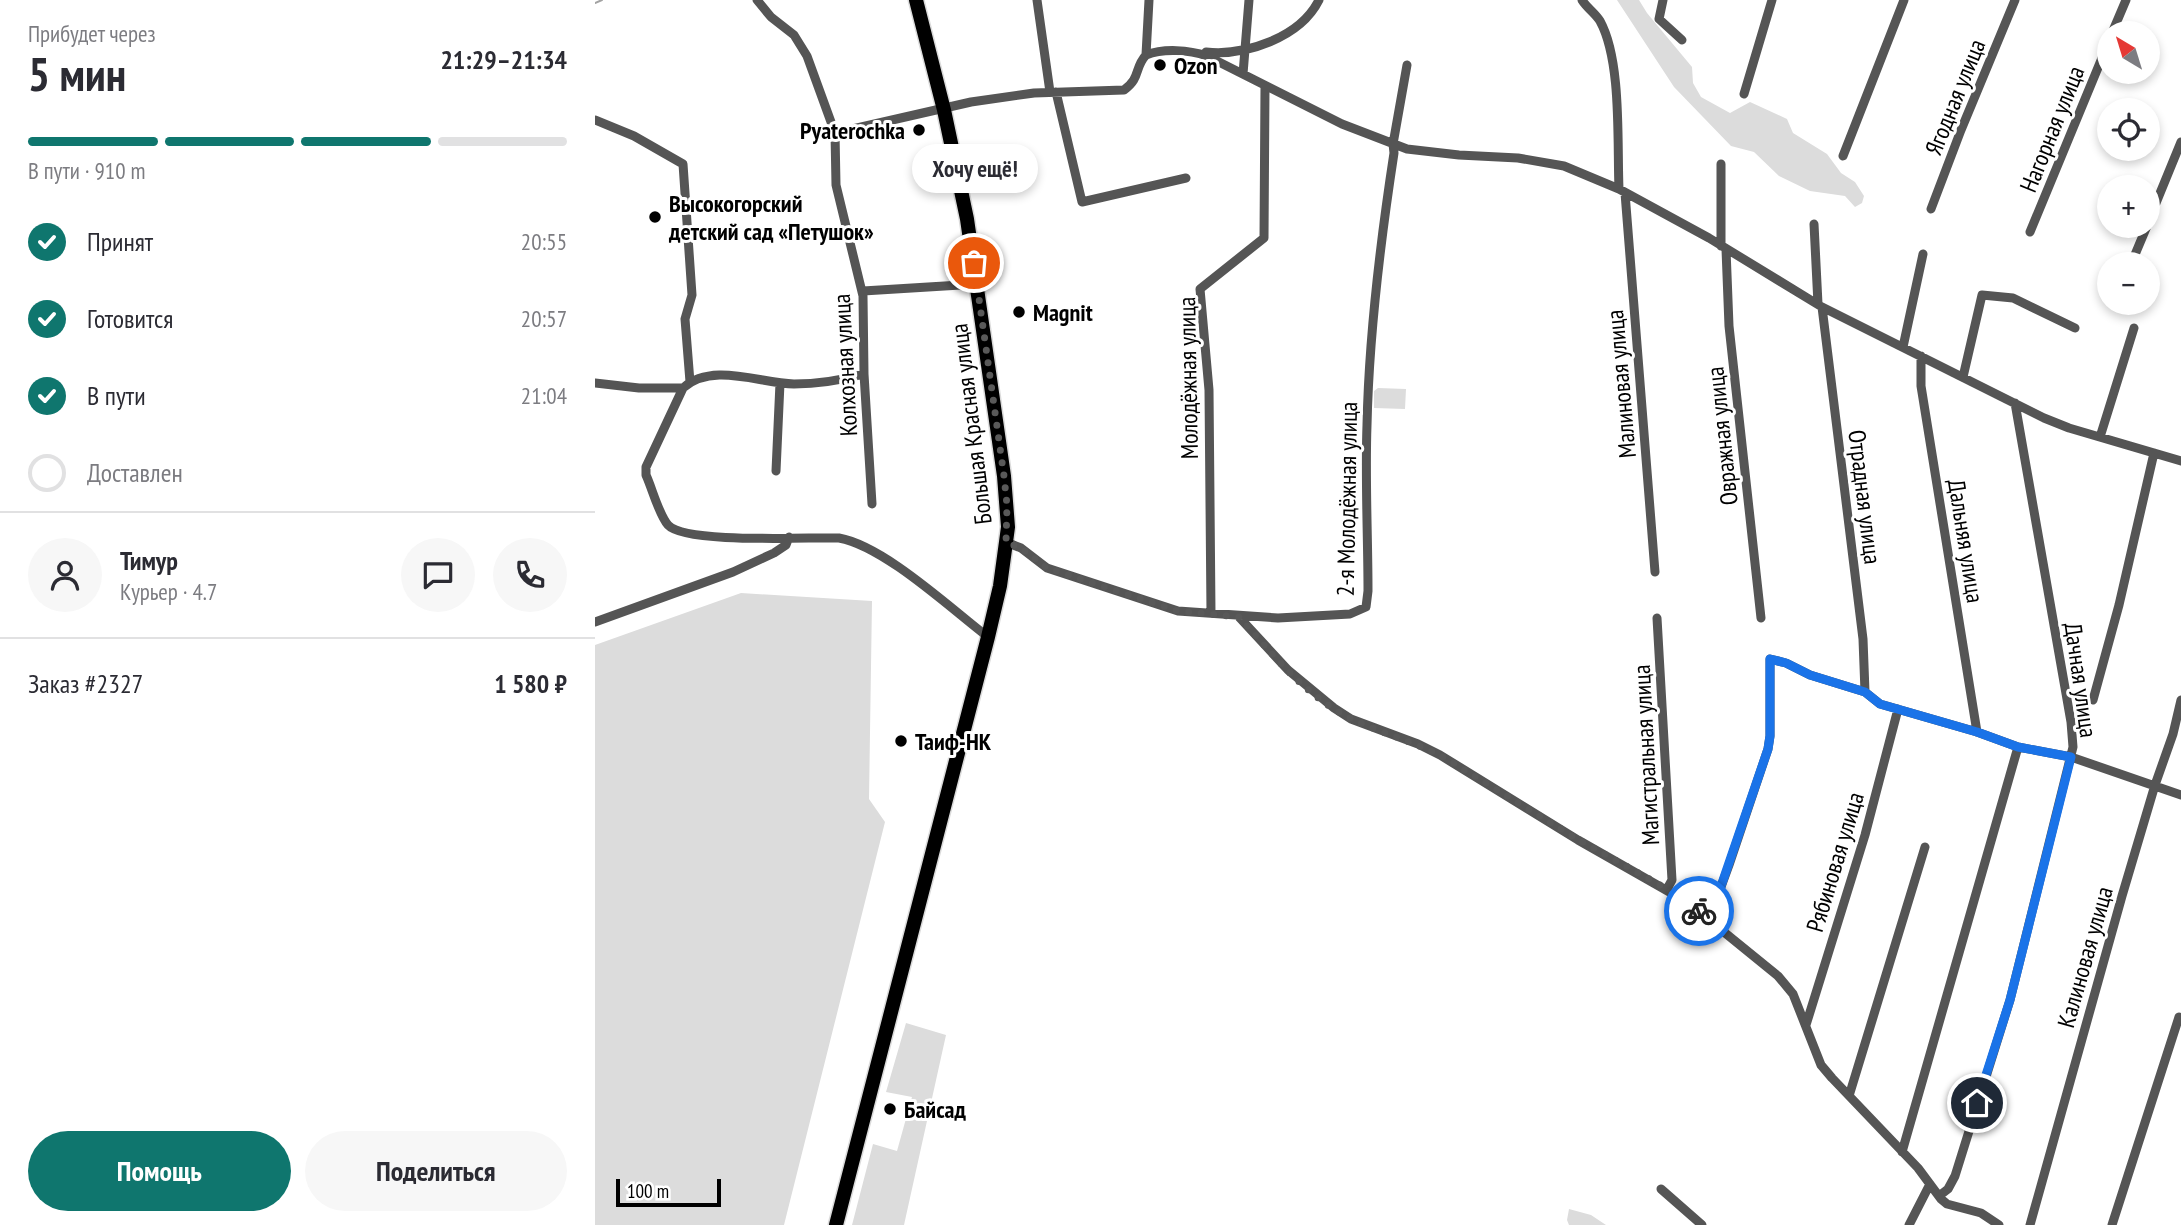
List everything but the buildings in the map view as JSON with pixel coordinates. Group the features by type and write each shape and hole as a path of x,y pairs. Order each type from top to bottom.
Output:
{"main road":[{"name":"Большая Красная улица","path":"836,1225 984,654 1000,586 1006,542 1007,505 1004,476 967,219 944,110 916,0"}],"street":[{"name":"Колхозная улица","path":"757,0 771,17 794,35 807,56 835,134 836,185 863,291 871,504"},
{"path":"1037,0 1053,92 1081,202 1186,178"},
{"path":"1146,55 1149,0"},
{"path":"1243,74 1249,0"},
{"path":"835,134 971,102 1053,92 1124,90 1134,83 1146,55 1153,52 1215,53 1243,50 1291,31 1305,20 1319,0"},
{"name":"Малиновая улица","path":"1582,0 1600,21 1611,50 1614,71 1655,572"},
{"path":"1663,0 1660,19 1682,40"},
{"path":"1744,94 1772,0"},
{"path":"1843,156 1904,0"},
{"name":"Ягодная улица","path":"1931,209 2015,0"},
{"path":"2117,21 2126,0"},
{"path":"1191,51 1207,56 1342,124 1393,144 1424,152 1518,158 1564,166 1622,191 1820,305 2044,418 2181,461"},
{"name":"2-я Молодёжная улица","path":"1006,542 1021,548 1047,568 1178,611 1239,617 1314,617 1350,614 1366,607 1367,428 1372,331 1381,233 1407,65"},
{"name":"Нагорная улица","path":"2030,232 2097,70"},
{"name":"Молодёжная улица","path":"1211,613 1209,390 1200,289 1264,238 1265,86"},
{"path":"595,120 634,136 683,164 692,295 685,319 687,385 646,467 646,475 667,524 676,531 711,537 839,538 867,546 988,637"},
{"path":"2160,193 2181,142"},
{"name":"Овражная улица","path":"1721,164 1729,326 1761,618"},
{"name":"Отрадная улица","path":"1814,224 1820,305 1864,639 1865,692"},
{"path":"1903,347 1923,254"},
{"path":"863,291 977,284"},
{"path":"1963,377 1982,295 2013,298 2075,328"},
{"path":"2100,437 2134,328"},
{"name":"Дальняя улица","path":"1920,356 1921,386 1977,732"},
{"path":"595,383 639,388 687,385 699,377 725,375 780,383 827,382 865,374"},
{"path":"776,471 780,383"},
{"name":"Дачная улица","path":"1939,1196 1948,1189 1955,1176 2010,1000 2073,747 2071,722 2015,403"},
{"path":"2093,700 2119,605 2154,453"},
{"path":"595,622 733,572 774,553 786,545 789,537"},
{"path":"1239,617 1288,670 1333,709 1440,755 1579,840 1667,889 1706,917 1778,976 1793,994 1821,1065 1939,1196 1947,1204 1981,1213 2000,1225"},
{"name":"Магистральная улица","path":"1657,618 1672,880 1667,889"},
{"path":"1706,917 1725,875 1768,749 1770,659 1865,692 1880,704 1977,732 2018,747 2071,757 2181,795"},
{"name":"Калиновая улица","path":"2030,1225 2181,700"},
{"name":"Рябиновая улица","path":"1806,1025 1865,835 1898,709"},
{"path":"1902,1152 2018,747"},
{"path":"1849,1096 1924,847"},
{"path":"2112,1225 2179,1017"},
{"path":"1909,1225 1930,1184"},
{"path":"1661,1189 1702,1225"}],"shaded area":[{"path":"1617,0 1639,0 1692,67 1693,83 1701,97 1730,113 1750,102 1787,119 1793,133 1827,154 1841,173 1855,182 1864,196 1862,203 1855,207 1845,196 1810,191 1779,176 1754,152 1731,146 1674,87"},
{"path":"1378,388 1406,389 1405,409 1374,408 1374,391"},
{"path":"741,593 872,601 869,799 885,822 784,1225 595,1225 595,645"},
{"path":"906,1023 946,1035 904,1225 852,1225 873,1144 897,1151 912,1097 886,1092"},
{"path":"1569,1209 1591,1215 1606,1225 1569,1225"}],"waterway":[{"path":"595,3 602,0"}],"way so far":[{"path":"974,263 1004,476 1008,527 1006,542 1021,548 1047,568 1178,611 1239,617 1288,670 1333,709 1440,755 1579,840 1667,889 1699,911"}],"place":[{"name":"Ozon","path":"1160,65"},
{"name":"Pyaterochka","path":"919,130"},
{"name":"Высокогорский детский сад «Петушок»","path":"655,217"},
{"name":"Хочу ещё!","path":"974,263"},
{"name":"Magnit","path":"1019,312"},
{"name":"Таиф-НК","path":"901,741"},
{"name":"Байсад","path":"890,1109"}],"route":[{"path":"1699,911 1706,917 1718,895 1768,749 1770,659 1865,692 1880,704 1977,732 2018,747 2071,757 2010,1000 1977,1103"}]}
